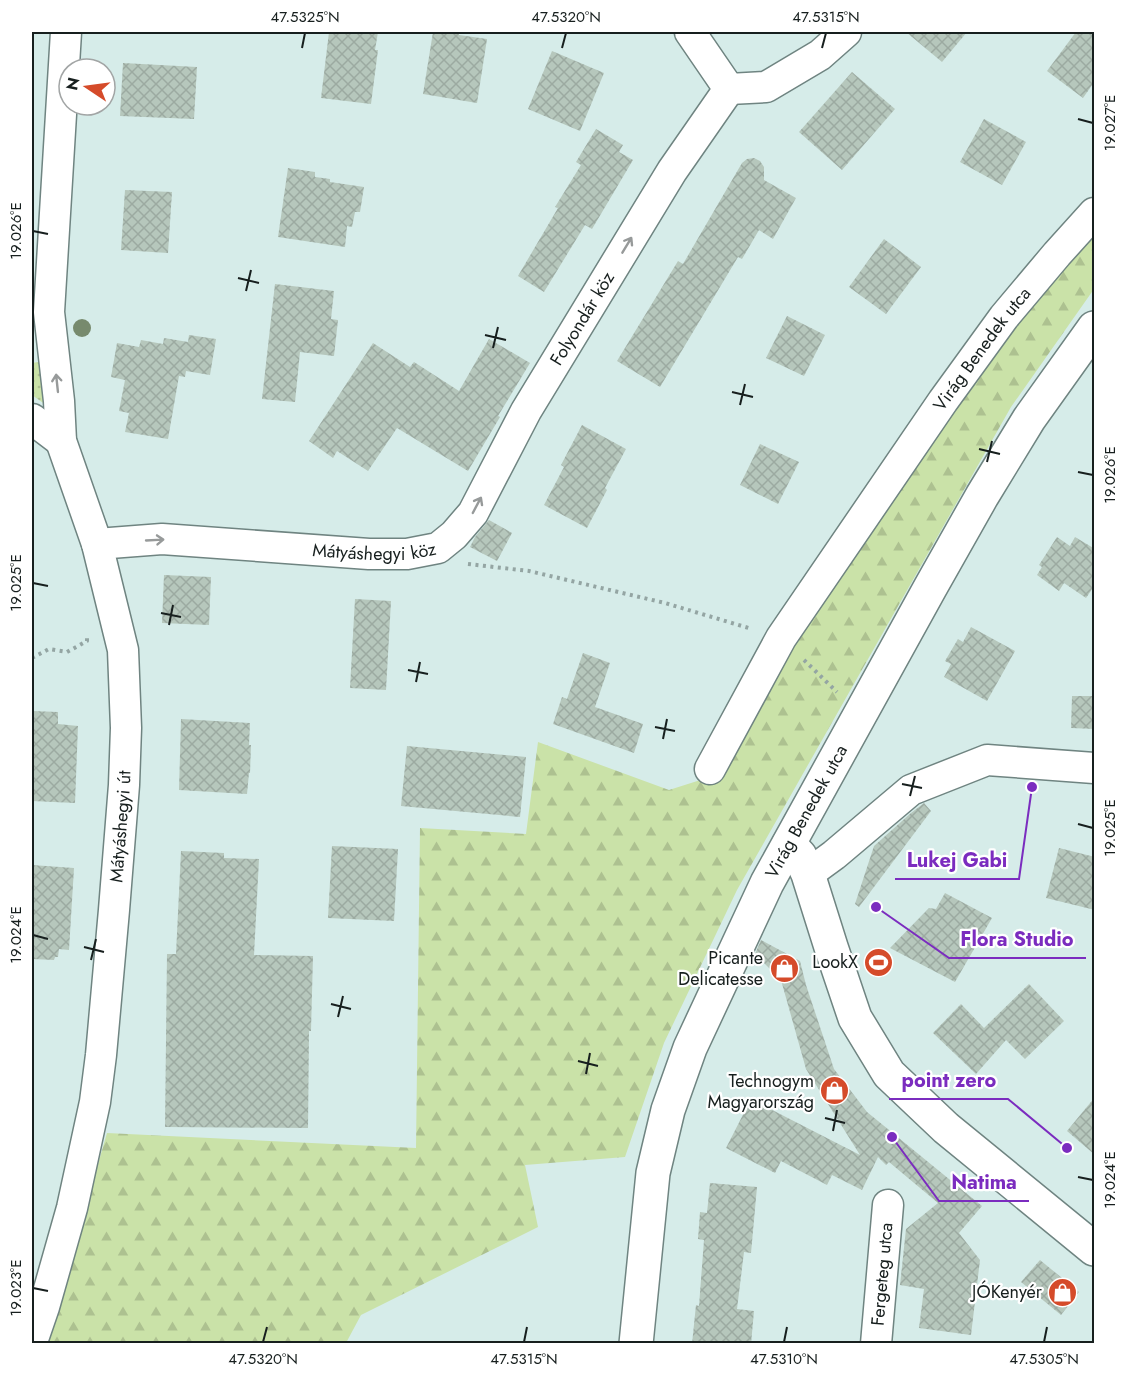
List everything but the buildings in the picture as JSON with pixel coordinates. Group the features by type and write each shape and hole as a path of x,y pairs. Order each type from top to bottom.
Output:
{"street":[{"name":"Mátyáshegyi út","path":"32,1342 72,1208 95,1102 114,910 126,728 123,650 97,544 61,441 49,312 66,32"},
{"path":"690,32 729,89 766,87 820,55 846,32"},
{"name":"Folyondár köz","path":"438,548 454,535 473,513 526,411 672,171 729,89"},
{"name":"Virág Benedek utca","path":"710,769 781,638 943,401 1004,316 1095,213"},
{"name":"Mátyáshegyi út","path":"32,338 49,312"},
{"name":"Virág Benedek utca","path":"636,1344 653,1173 668,1110 690,1048 767,883 982,496 1029,419 1095,328"},
{"path":"32,419 61,441"},
{"name":"Mátyáshegyi köz","path":"97,544 162,539 378,554 407,554 438,548"},
{"path":"808,874 911,790 987,760 1095,768"},
{"path":"789,844 800,856 808,874 855,1018 889,1074 946,1128 1095,1249"},
{"name":"Fergeteg utca","path":"876,1344 888,1205"}],"path":[{"name":"Mátyáshegyi köz","path":"438,548 462,563 529,571 665,603 781,638"},
{"path":"781,638 861,714"},
{"path":"32,658 49,649 67,652 87,641"}],"green space":[{"path":"1094,232 1094,289 1011,407 737,890 664,1043 625,1157 525,1165 538,1227 361,1315 346,1343 46,1344 107,1133 416,1148 420,828 526,834 538,742 669,790 713,776 837,575 1017,324"},
{"path":"38,362 46,370 46,405 32,395 32,363"}],"place":[{"name":"Lukej Gabi","path":"1032,787"},
{"name":"Flora Studio","path":"876,907"},
{"name":"LookX","path":"879,962"},
{"name":"Picante Delicatesse","path":"784,968"},
{"name":"Technogym Magyarország","path":"835,1091"},
{"name":"Natima","path":"892,1137"},
{"name":"point zero","path":"1067,1148"},
{"name":"JÓKenyér","path":"1063,1292"}]}
